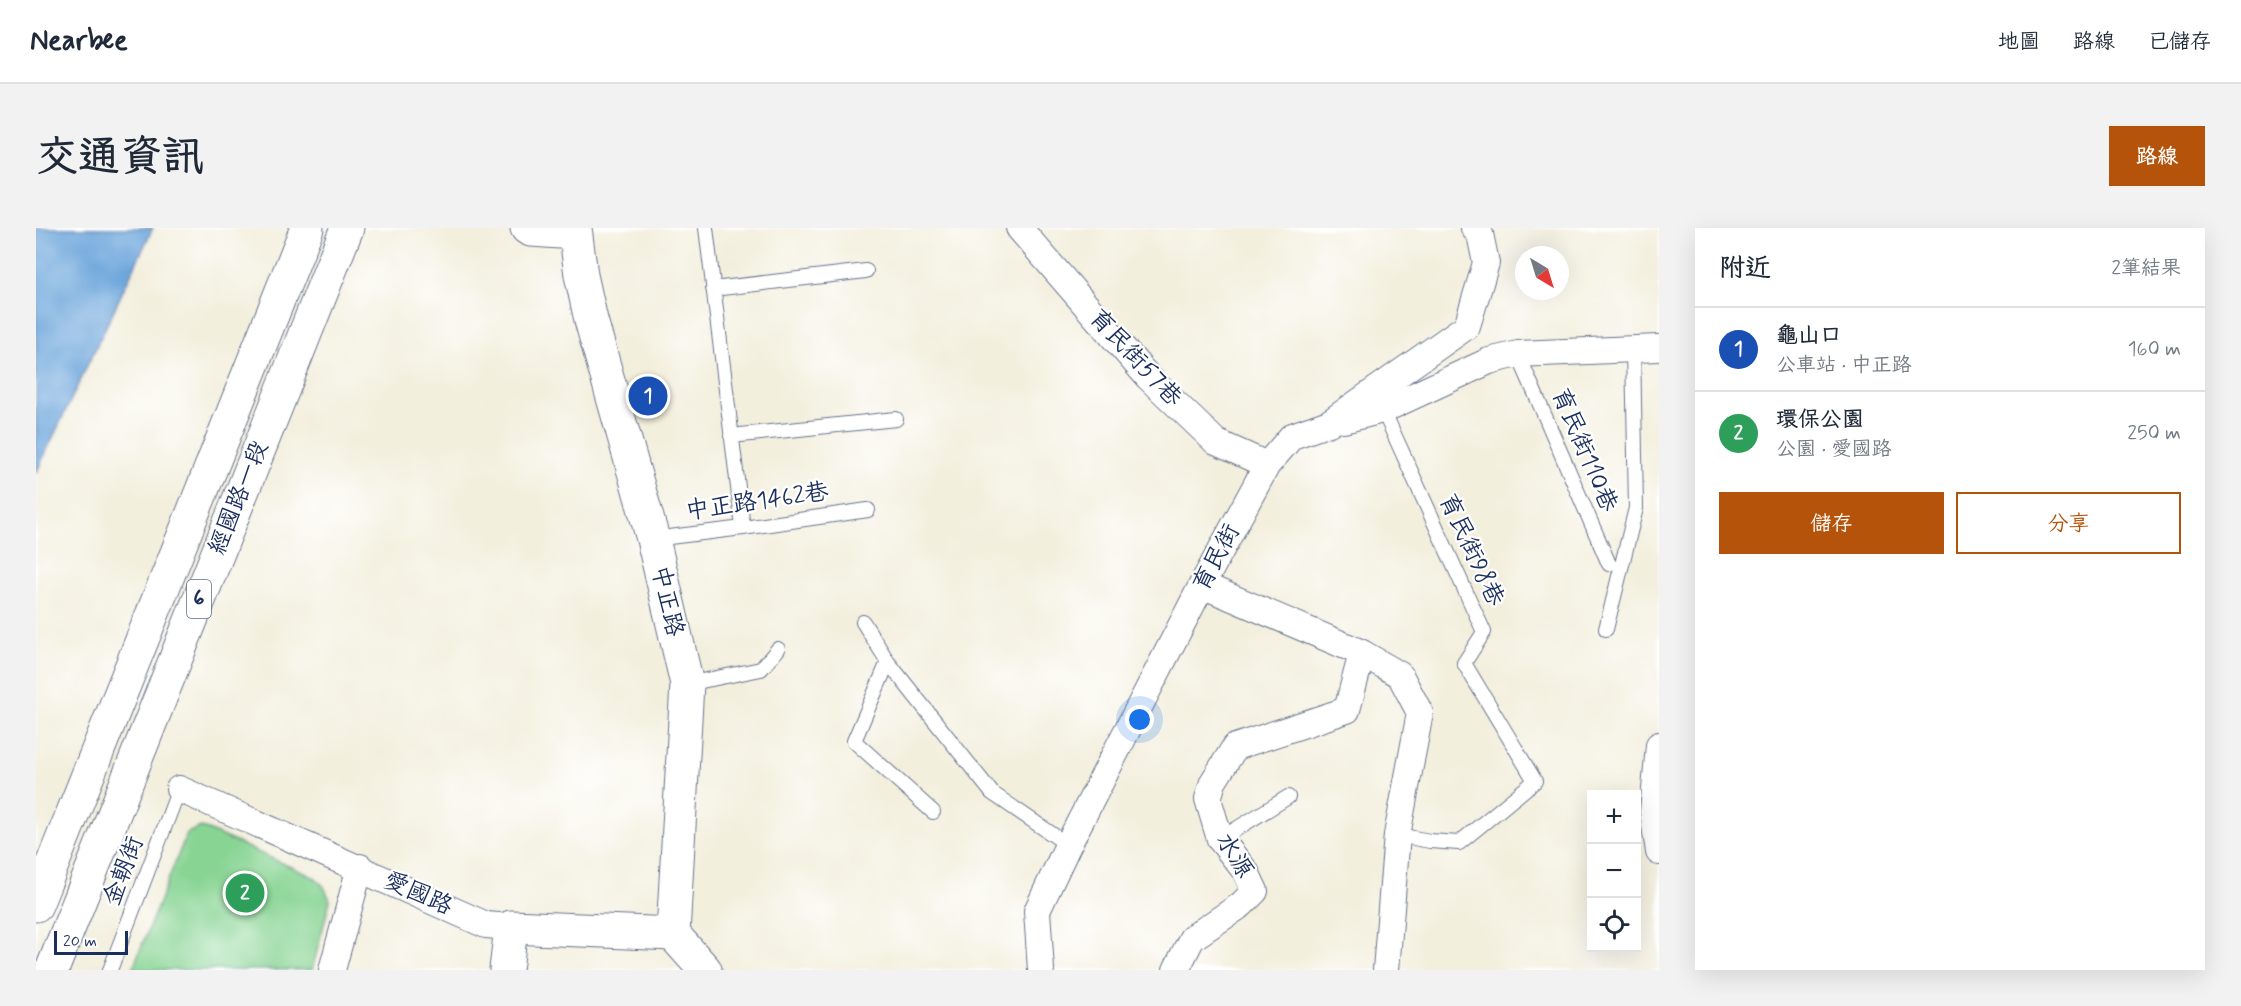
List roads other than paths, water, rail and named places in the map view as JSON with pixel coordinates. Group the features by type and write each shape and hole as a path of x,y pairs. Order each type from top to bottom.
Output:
{"main road":[{"name":"經國路一段","path":"36,905 307,228"},
{"name":"經國路一段","path":"52,970 347,228"},
{"path":"527,228 531,230 573,230"},
{"name":"中正路","path":"573,230 591,320 652,538 687,684 673,934"},
{"path":"506,970 511,927"},
{"name":"愛國路","path":"511,927 673,934"},
{"path":"673,934 705,970"}],"street":[{"name":"育民街57巷","path":"1019,228 1156,385 1216,442 1267,465"},
{"name":"育民街","path":"1041,970 1037,910 1202,585 1267,465 1292,436 1329,423 1467,326 1486,263 1480,234 1474,228"},
{"path":"1329,423 1383,410 1489,361 1518,354 1659,348"},
{"path":"1202,585 1362,653 1400,675 1420,713 1397,835 1386,970"},
{"name":"水源","path":"1176,970 1192,938 1241,905 1255,891 1246,872 1220,839 1208,799 1213,782 1235,747 1347,710 1362,653"},
{"path":"1659,745 1653,812 1659,852"},
{"name":"愛國路","path":"179,789 360,867 486,925 511,927"},
{"path":"332,970 360,867"}],"lane":[{"path":"706,228 743,528"},
{"path":"713,289 866,271"},
{"path":"1606,629 1636,507 1633,348"},
{"name":"育民街110巷","path":"1518,354 1609,564"},
{"name":"育民街98巷","path":"1383,410 1484,632 1464,663 1535,781 1459,843 1397,835"},
{"path":"732,436 896,419"},
{"name":"中正路1462巷","path":"652,538 868,510"},
{"path":"863,622 888,662 992,793 1068,845"},
{"path":"687,684 761,669 778,649"},
{"path":"888,662 854,741 933,812"},
{"name":"金朝街","path":"110,970 179,789"},
{"path":"1220,839 1288,797"}],"water":[{"path":"36,228 153,228 36,473"}],"place":[{"name":"龜山口","path":"648,396"},
{"name":"環保公園","path":"245,893"}]}
